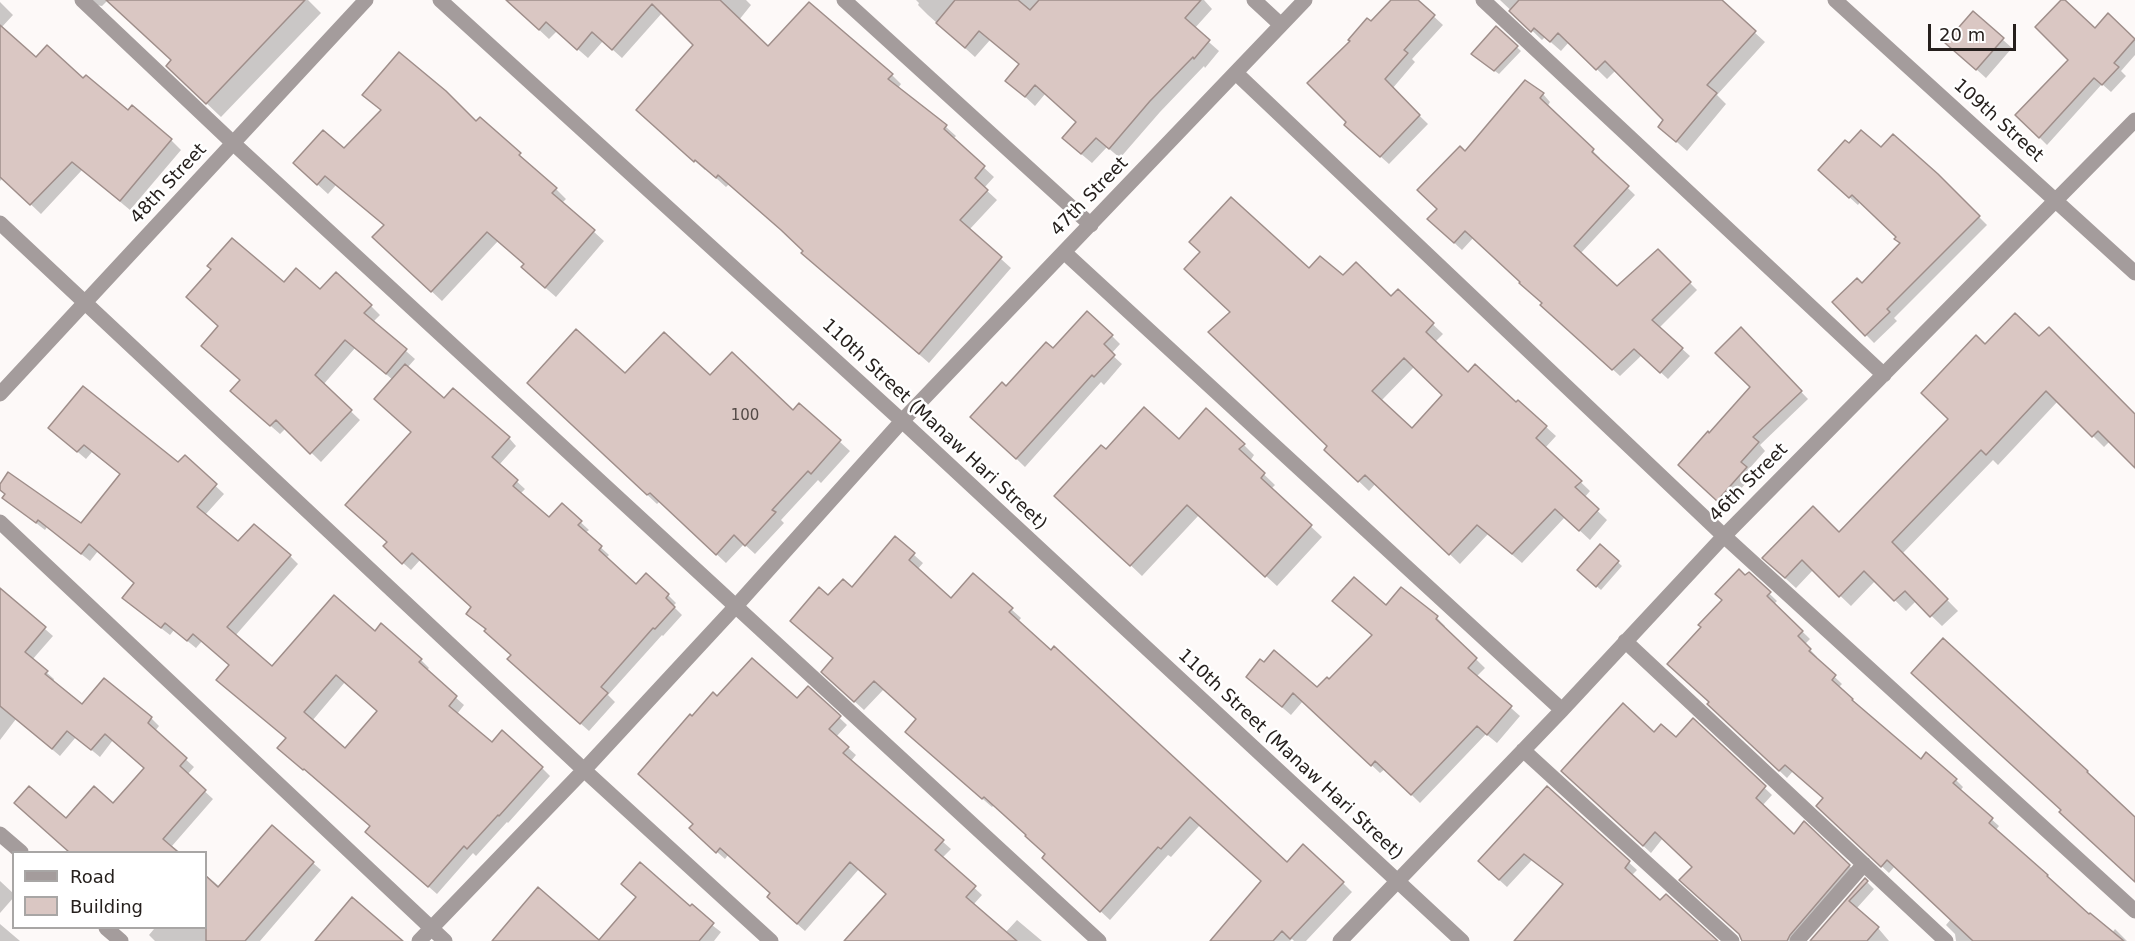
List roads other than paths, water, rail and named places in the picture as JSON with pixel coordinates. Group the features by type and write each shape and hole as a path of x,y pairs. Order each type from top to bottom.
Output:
{"street":[{"path":"82,0 233,143 1099,941"},
{"name":"48th Street","path":"0,394 366,0"},
{"name":"110th Street (Manaw Hari Street)","path":"440,0 902,421 1462,941"},
{"path":"844,0 1091,225"},
{"path":"1254,0 1281,25"},
{"name":"47th Street","path":"419,941 584,770 736,606 902,421 1305,0"},
{"path":"1483,0 1884,375"},
{"name":"109th Street","path":"1834,0 2135,273"},
{"path":"1236,73 1724,536 2135,911"},
{"name":"46th Street","path":"1340,941 1562,710 1724,536 2135,120"},
{"path":"0,224 584,770 771,941"},
{"path":"1064,252 1562,710"},
{"path":"0,522 445,941"},
{"path":"1625,641 1946,941"},
{"path":"1523,750 1732,941"},
{"path":"0,834 20,851"},
{"path":"1797,941 1864,864"},
{"path":"108,929 121,941"}]}
